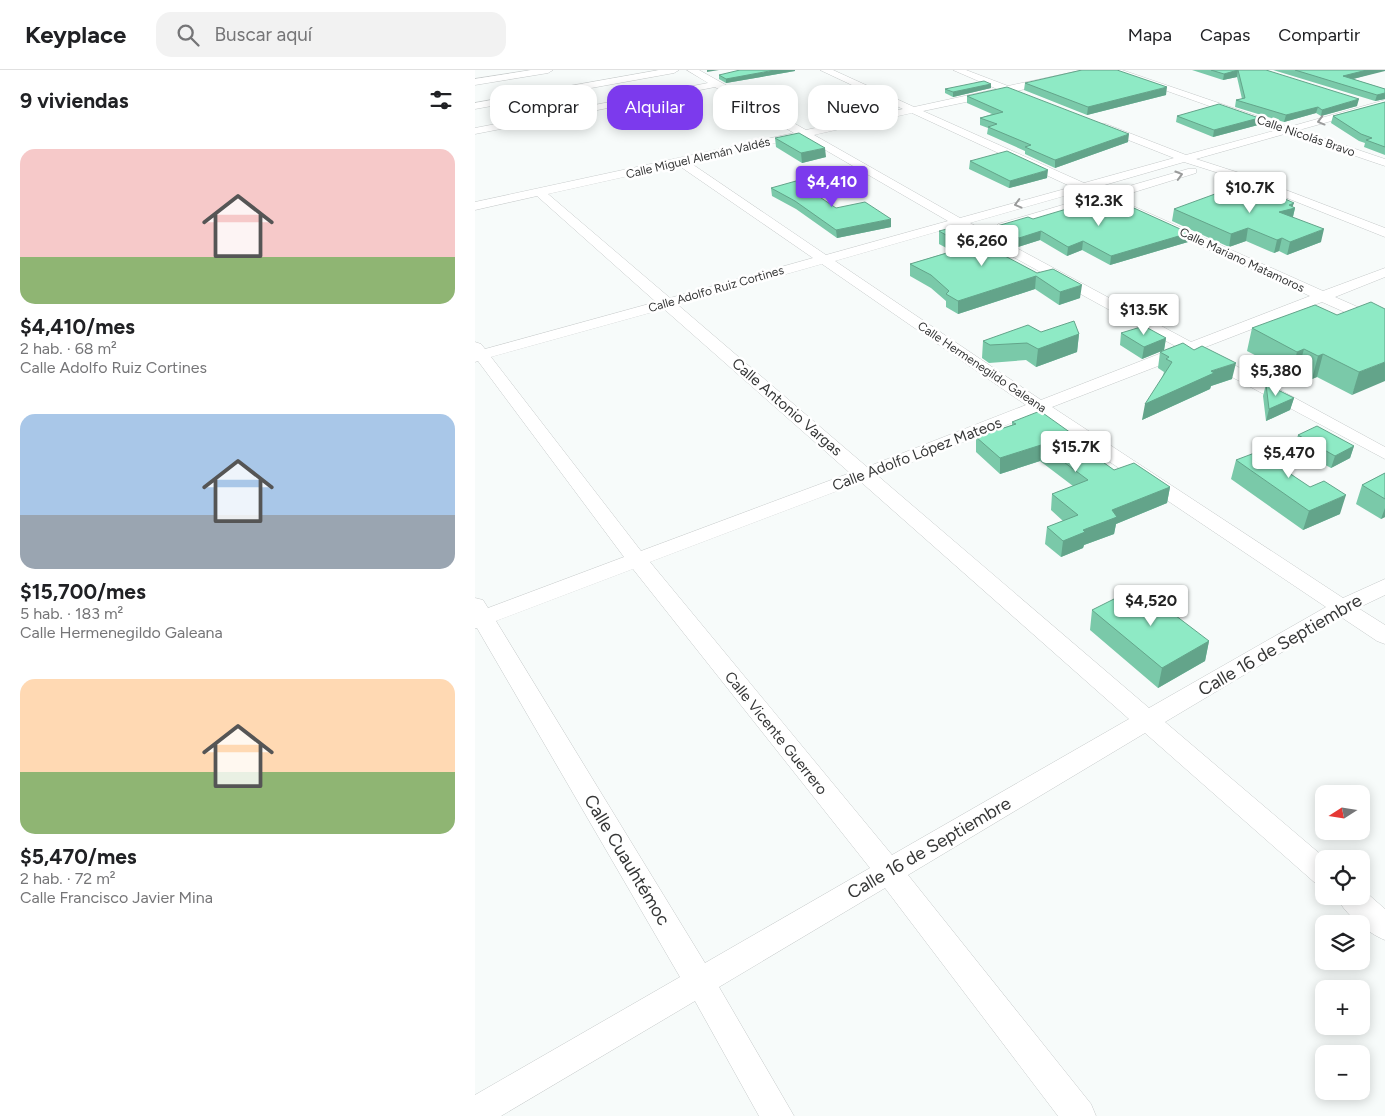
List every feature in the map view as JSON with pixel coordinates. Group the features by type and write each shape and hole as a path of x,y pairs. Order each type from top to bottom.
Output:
{"street":[{"path":"503,85 548,70"},
{"path":"530,85 674,70"},
{"path":"692,70 715,79 803,134 957,221 1385,454"},
{"name":"Calle Mariano Matamoros","path":"825,70 1385,325"},
{"path":"958,70 1008,90 1039,94"},
{"path":"977,70 1024,92 1096,70"},
{"name":"Calle Nicolás Bravo","path":"1113,70 1385,163"},
{"path":"475,74 490,88"},
{"path":"597,105 715,79"},
{"path":"475,106 490,90"},
{"name":"Calle Miguel Alemán Valdés","path":"475,206 1008,90"},
{"path":"1357,100 1382,106"},
{"name":"Calle Adolfo Ruiz Cortines","path":"477,353 667,303 1183,158 1382,106"},
{"path":"1248,179 1223,162 1196,155 1092,119 1205,167 1248,179 1385,233"},
{"path":"475,131 490,128"},
{"path":"1292,143 1329,132"},
{"name":"Calle Hermenegildo Galeana","path":"681,162 1040,407 1385,636"},
{"path":"981,234 1223,162"},
{"name":"Calle Antonio Vargas","path":"539,192 1315,866"},
{"name":"Calle Adolfo López Mateos","path":"477,614 637,560 1040,407 1385,272"},
{"name":"Calle Vicente Guerrero","path":"477,353 637,560 889,872 1079,1116"},
{"name":"Calle 16 de Septiembre","path":"475,1113 1342,608 1385,586"},
{"name":"Calle Cuauhtémoc","path":"477,614 700,982 777,1116"},
{"path":"1360,905 1385,927"}],"building":[{"path":"740,70 775,70 726,79 719,75"},
{"path":"1082,70 1117,70 1167,87 1088,107 1025,83"},
{"path":"1211,70 1238,70 1224,74"},
{"path":"1238,70 1266,70 1359,99 1322,110 1318,107 1286,115 1236,100 1245,98"},
{"path":"1295,70 1367,70 1343,76 1385,89 1385,93 1377,95"},
{"path":"984,81 991,84 953,92 945,89"},
{"path":"1007,87 1129,134 1055,160 1025,147 1031,145 988,127 997,124 980,118 1003,112 967,96"},
{"path":"1385,102 1385,147 1366,140 1372,138 1361,134 1333,116"},
{"path":"1219,104 1259,118 1214,130 1177,116"},
{"path":"799,133 825,148 801,153 775,138"},
{"path":"1007,151 1048,170 1010,181 970,161"},
{"path":"796,181 836,208 865,202 891,219 836,230 795,201 771,188"},
{"path":"1250,185 1294,203 1289,205 1295,208 1279,212 1324,229 1290,242 1282,238 1277,240 1248,228 1231,234 1174,209 1215,194"},
{"path":"1100,199 1109,199 1120,205 1125,204 1189,233 1111,256 1083,241 1068,247 1041,231 1019,238 997,226 1028,217 1033,219"},
{"path":"959,226 969,231 979,228 1001,240 993,243 999,246 990,248 1037,273 1053,269 1082,285 1060,292 1036,276 958,301 946,294 949,291 931,275 910,264 967,247 939,231"},
{"path":"1371,302 1385,309 1385,362 1359,372 1323,354 1318,356 1304,349 1297,352 1252,328 1315,305 1337,315"},
{"path":"1074,321 1079,334 1038,349 1027,343 990,345 983,341 1028,325 1041,332"},
{"path":"1144,326 1166,338 1144,347 1121,333"},
{"path":"1183,343 1194,350 1202,346 1236,363 1211,371 1214,373 1145,404 1172,362 1166,359 1169,357 1160,352"},
{"path":"1266,384 1294,398 1269,409"},
{"path":"1040,411 1071,433 1065,435 1114,470 1134,463 1170,487 1112,510 1117,517 1083,530 1085,532 1063,541 1047,527 1078,515 1052,494 1088,480 1041,445 1000,458 976,437 1016,424 1012,422"},
{"path":"1317,426 1354,446 1335,456 1298,435"},
{"path":"1273,446 1292,459 1277,465 1310,487 1324,481 1346,495 1309,511 1236,460"},
{"path":"1385,473 1385,499 1362,485"},
{"path":"1138,587 1209,641 1162,668 1092,610"}]}
